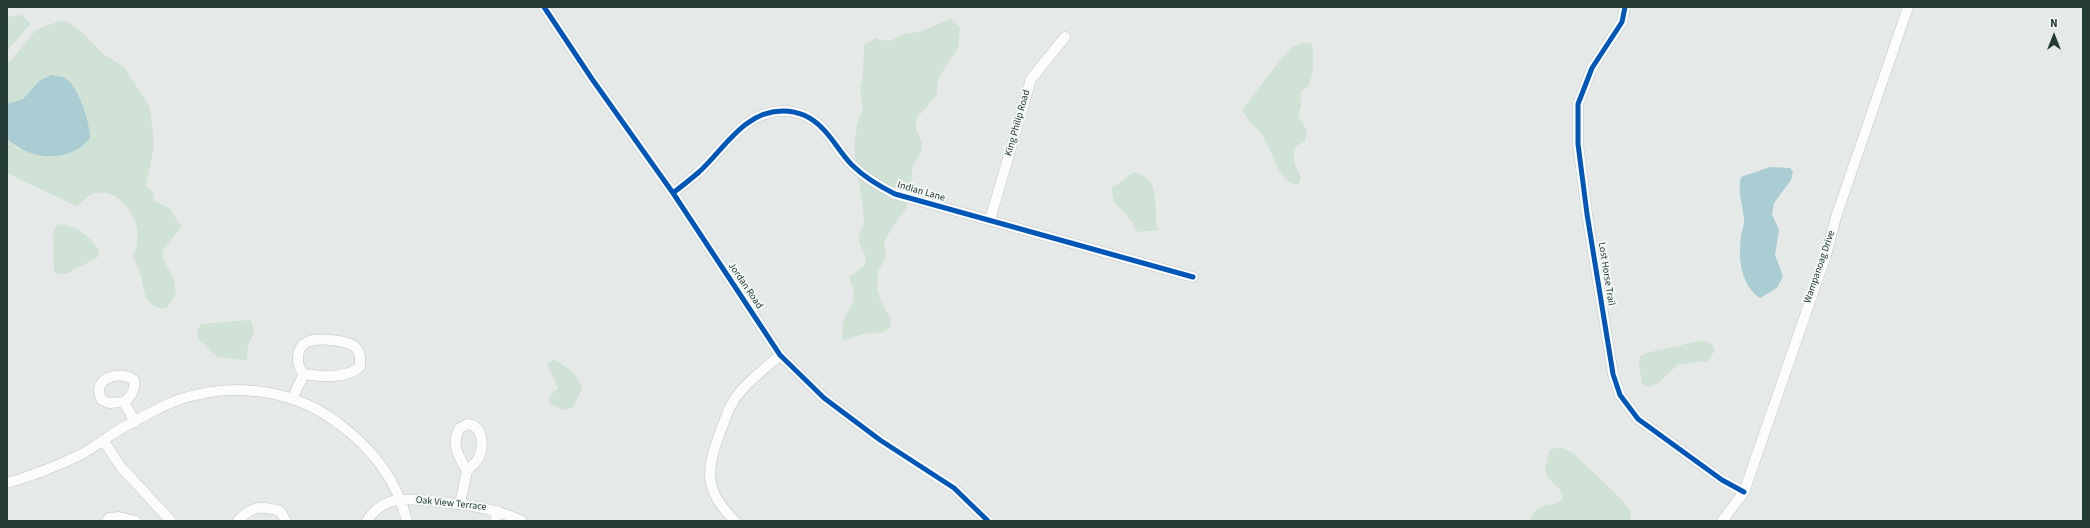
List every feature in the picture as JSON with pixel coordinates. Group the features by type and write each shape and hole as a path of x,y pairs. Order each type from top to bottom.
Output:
{"street":[{"name":"Jordan Road","path":"544,7 673,193 780,355 824,398 880,440 954,488 988,521"},
{"name":"Lost Horse Trail","path":"1625,7 1620,26 1592,68 1578,104 1578,144 1590,235 1612,368 1620,395 1638,419 1722,480 1744,492"},
{"name":"Wampanoag Drive","path":"1722,521 1744,492 1826,255 1836,217 1908,7"},
{"name":"King Philip Road","path":"990,220 1031,78 1065,37"},
{"name":"Indian Lane","path":"673,193 700,172 739,129 755,117 763,113 789,111 809,116 824,129 852,165 879,186 895,194 1193,278"},
{"path":"325,340 350,343 357,348 360,354 360,367 343,376 318,377 304,374 300,369 298,358 302,347 307,342 325,340"},
{"path":"734,521 720,507 710,482 712,454 734,399 780,355"},
{"path":"292,399 304,374"},
{"path":"7,483 28,477 81,455 103,440 178,400 207,392 243,390 272,393 292,399 333,419 367,447 379,462 402,500 407,521"},
{"path":"124,402 135,422"},
{"path":"103,440 121,467 168,520"},
{"path":"460,503 467,471"},
{"name":"Oak View Terrace","path":"367,521 370,516 384,504 402,500 460,503 497,516 522,521"},
{"path":"238,521 247,512 263,506 280,511 286,521"},
{"path":"107,521 110,518 119,517 136,521"}],"green space":[{"path":"23,15 30,24 7,51 7,17"},
{"path":"951,19 960,27 958,48 939,77 936,96 916,119 916,128 922,144 922,151 913,165 911,183 905,193 907,207 893,226 884,242 886,256 878,272 877,288 880,300 890,317 891,326 884,332 863,334 842,341 843,321 853,302 854,292 849,277 865,265 866,259 859,242 859,234 864,224 854,147 857,124 863,109 860,87 863,76 864,45 876,38 886,41 892,40 904,34 919,32"},
{"path":"63,21 70,23 83,33 102,53 124,67 150,107 154,146 146,186 153,191 155,201 170,209 181,227 163,250 163,258 174,280 176,295 167,308 161,309 155,306 146,296 141,276 133,255 137,246 138,234 136,224 132,214 118,199 110,194 100,193 90,195 76,206 7,173 7,139 18,149 32,152 36,156 39,81 23,99 7,104 7,65 36,30 50,24"},
{"path":"1302,43 1310,43 1313,46 1313,68 1310,84 1301,92 1301,106 1298,116 1307,130 1305,141 1296,146 1294,155 1294,162 1301,177 1299,184 1296,185 1289,181 1279,171 1267,143 1242,110 1281,59 1293,47"},
{"path":"1134,172 1147,179 1154,190 1156,220 1159,230 1138,232 1126,214 1113,199 1112,188"},
{"path":"57,224 68,226 82,232 96,247 99,255 93,261 68,273 58,274 54,272 53,232"},
{"path":"251,320 254,332 248,345 247,360 218,357 198,339 197,333 200,324"},
{"path":"1704,340 1713,345 1715,350 1708,361 1679,364 1657,384 1649,387 1642,384 1639,367 1640,357 1646,353"},
{"path":"553,360 562,364 571,371 578,379 582,388 573,408 563,410 549,403 548,398 558,388 547,364"},
{"path":"1555,448 1562,448 1573,453 1621,499 1630,511 1631,521 1530,521 1537,509 1563,499 1560,490 1546,475 1545,470 1549,451"}],"water":[{"path":"51,75 63,77 74,87 82,104 88,123 90,138 76,150 58,156 40,155 22,150 7,139 7,104 23,99 39,81"},
{"path":"1770,167 1790,168 1793,172 1791,180 1774,203 1772,214 1779,230 1775,255 1783,276 1777,288 1760,298 1749,286 1742,271 1740,246 1744,221 1740,182 1741,177"}],"cycle path":[{"path":"544,7 592,79 673,193 780,355 824,398 880,440 954,488 988,521"},
{"path":"1625,7 1622,22 1592,68 1578,104 1578,144 1587,214 1613,374 1620,395 1638,419 1722,480 1744,492"},
{"path":"673,193 699,172 736,132 746,124 757,117 769,113 783,111 794,112 805,116 819,125 852,165 872,181 895,194 1193,277"}]}
